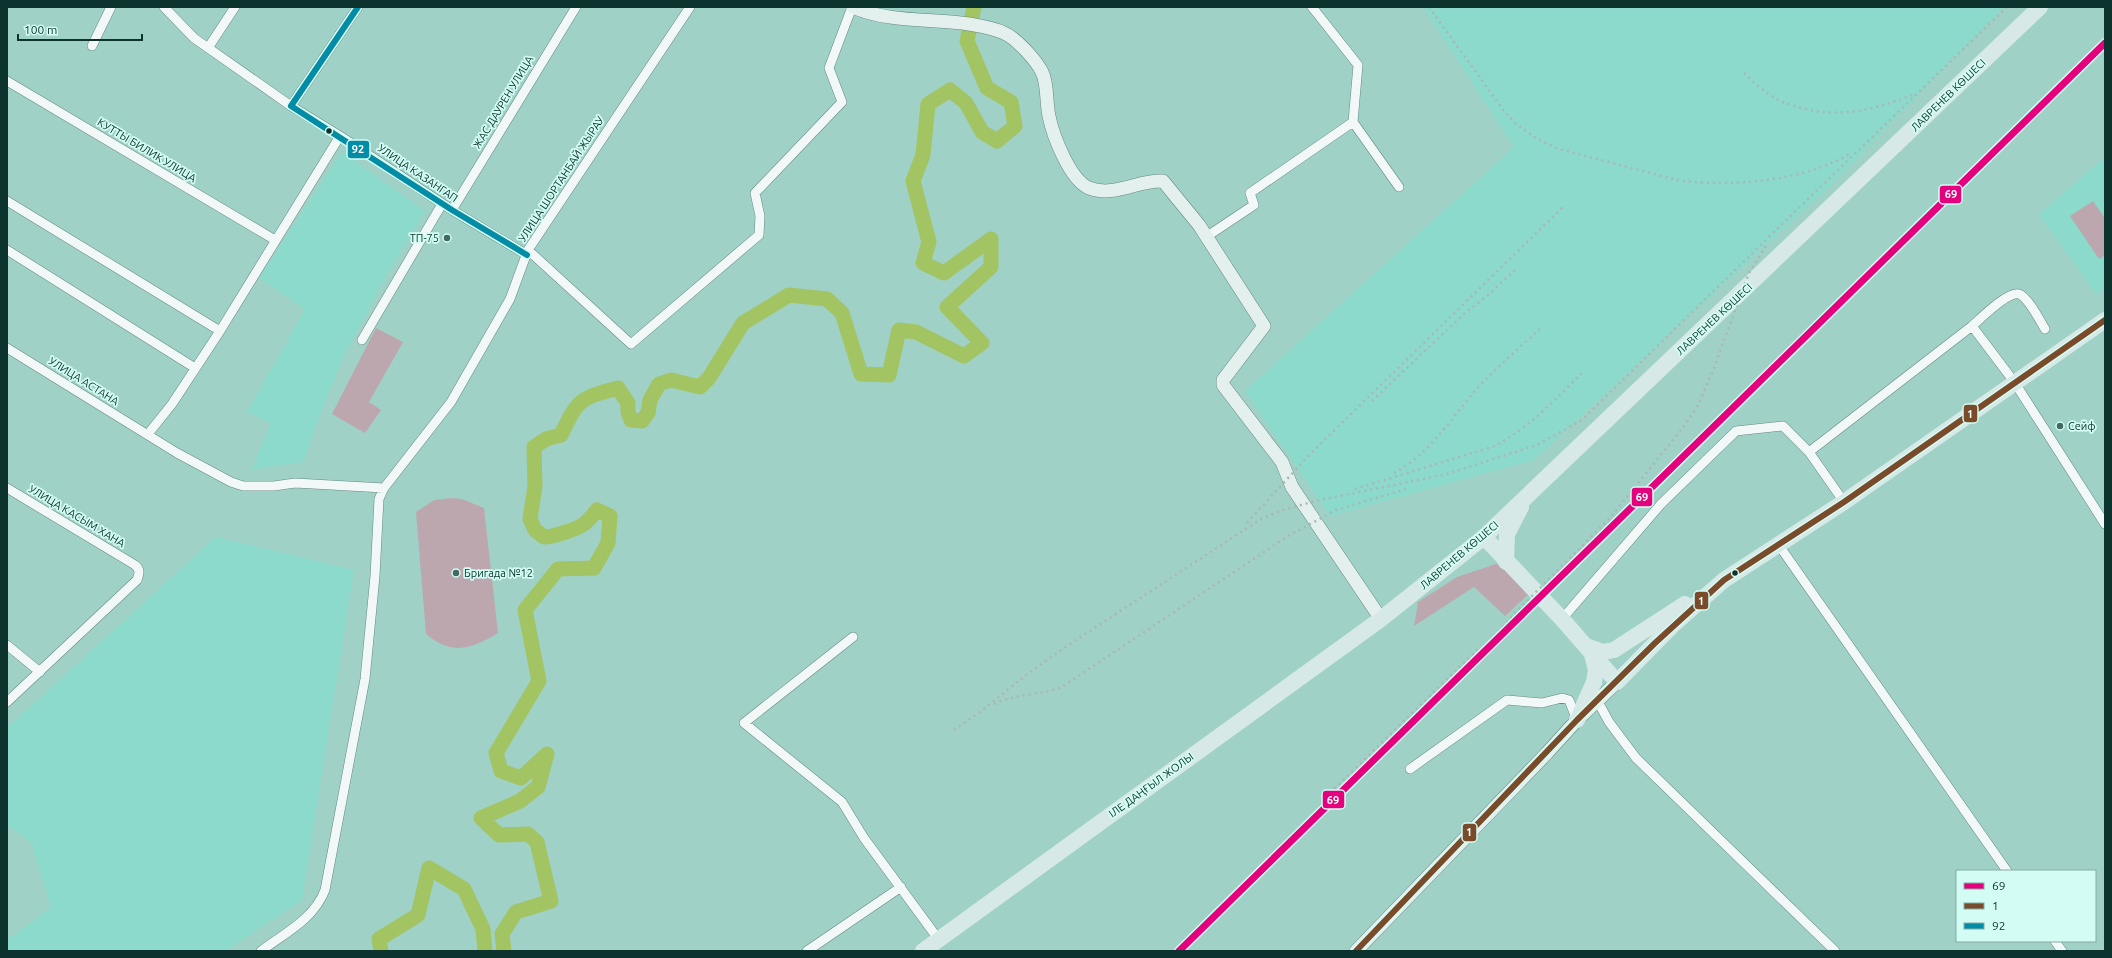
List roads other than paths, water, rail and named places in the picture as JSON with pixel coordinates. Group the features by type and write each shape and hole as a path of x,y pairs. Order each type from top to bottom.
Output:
{"main road":[{"name":"ЛАВРЕНЕВ КӨШЕСІ","path":"1380,619 1484,537 1741,294 2040,7"},
{"path":"1589,649 1603,652 1614,650 1724,580 1844,502 2105,320"},
{"path":"1506,562 1508,534 1514,519 1531,492"},
{"path":"1484,537 1506,562 1562,619 1617,682 1674,624 1724,580"},
{"name":"ІЛЕ ДАҢҒЫЛ ЖОЛЫ","path":"923,951 1380,619"},
{"path":"1577,720 1594,682 1596,670 1589,649"}],"street":[{"path":"92,46 112,7"},
{"name":"УЛИЦА КАЗАНГАП","path":"164,7 194,38 292,106 442,204 527,252 631,344 759,235 760,216 755,193 842,102 829,68 858,8"},
{"path":"208,48 235,7"},
{"path":"292,106 358,7"},
{"name":"ЖАС ДАУРЕН УЛИЦА","path":"452,210 576,7"},
{"name":"УЛИЦА ШОРТАНБАЙ ЖЫРАУ","path":"384,488 451,402 510,299 527,252 690,7"},
{"path":"1312,7 1358,65 1353,122 1399,187"},
{"path":"858,8 877,16 965,24 980,26 1005,33 1029,55 1042,73 1049,117 1066,159 1078,182 1090,189 1106,190 1129,188 1157,180 1163,181 1206,237 1264,326 1223,380 1223,385 1282,462 1292,487 1380,619"},
{"name":"КУТТЫ БИЛИК УЛИЦА","path":"7,81 275,240"},
{"path":"1206,237 1254,205 1250,193 1353,122"},
{"path":"148,434 172,404 220,331 340,136"},
{"path":"7,201 220,331"},
{"path":"362,340 442,204"},
{"path":"7,250 196,368"},
{"path":"1809,452 2012,294 2019,294 2024,298 2045,329"},
{"path":"1972,326 2015,383 2105,524"},
{"name":"УЛИЦА АСТАНА","path":"7,348 220,477 242,486 274,486 295,483 384,488"},
{"path":"1562,619 1661,504 1736,432 1783,426 1809,452 1844,502"},
{"name":"УЛИЦА КАСЫМ ХАНА","path":"7,488 135,565 140,572 137,580 40,672"},
{"path":"261,951 312,914 320,902 324,890 365,679 376,569 380,499 384,488"},
{"path":"1778,544 2005,870"},
{"path":"853,637 744,723 842,802 864,838 939,940"},
{"path":"7,645 40,672 7,702"},
{"path":"1356,951 1577,720 1617,682"},
{"path":"1410,769 1507,700 1542,703 1562,698 1569,700 1577,720"},
{"path":"1597,700 1609,722 1636,758 1836,951"},
{"path":"807,951 901,887"},
{"path":"2056,942 2062,951"}],"waterway":[{"path":"504,951 502,934 516,912 551,901 537,842 528,834 499,835 481,818 520,801 538,787 547,754 521,778 501,771 496,753 539,681 525,610 558,569 594,568 608,543 610,516 597,510 581,526 548,537 544,537 535,530 530,519 535,486 534,447 546,439 561,435 576,407 595,394 618,388 628,403 628,412 631,420 642,421 648,413 650,400 659,384 671,380 700,387 709,378 743,323 789,295 827,299 842,313 861,374 889,375 899,330 916,332 964,356 982,343 947,307 991,267 991,239 944,273 923,263 929,242 913,181 923,155 928,104 950,90 966,103 982,132 997,141 1015,126 1011,102 987,88 967,41 974,7"},
{"path":"381,951 379,939 418,915 429,868 464,889 483,929 485,951"}],"railway":[{"path":"1429,7 1504,111 1516,124 1537,139 1559,149 1673,179 1716,183 1740,183 1789,176 1833,163 1851,153"},
{"path":"1777,229 2007,7"},
{"path":"1744,73 1752,81 1780,101 1813,111 1841,112 1870,109 1912,95"},
{"path":"1247,523 1310,454 1564,206"},
{"path":"954,730 980,712 1030,672 1070,644 1261,519 1283,510 1315,501 1447,474 1537,445 1582,420 1781,225"},
{"path":"1472,664 1512,616 1609,519 1682,429 1697,407 1712,373 1749,273 1767,244"},
{"path":"1372,401 1464,314 1487,296 1515,270"},
{"path":"1394,473 1408,464 1433,442 1475,390 1543,326"},
{"path":"1355,489 1492,447 1505,440 1529,423 1551,404 1582,373"},
{"path":"994,704 1010,698 1045,692 1062,687 1288,536 1336,510 1406,489"},
{"path":"1330,793 1479,648"}],"place":[{"name":"ТП-75","path":"447,238"},
{"name":"Сейф","path":"2060,426"},
{"name":"Бригада №12","path":"456,573"}]}
